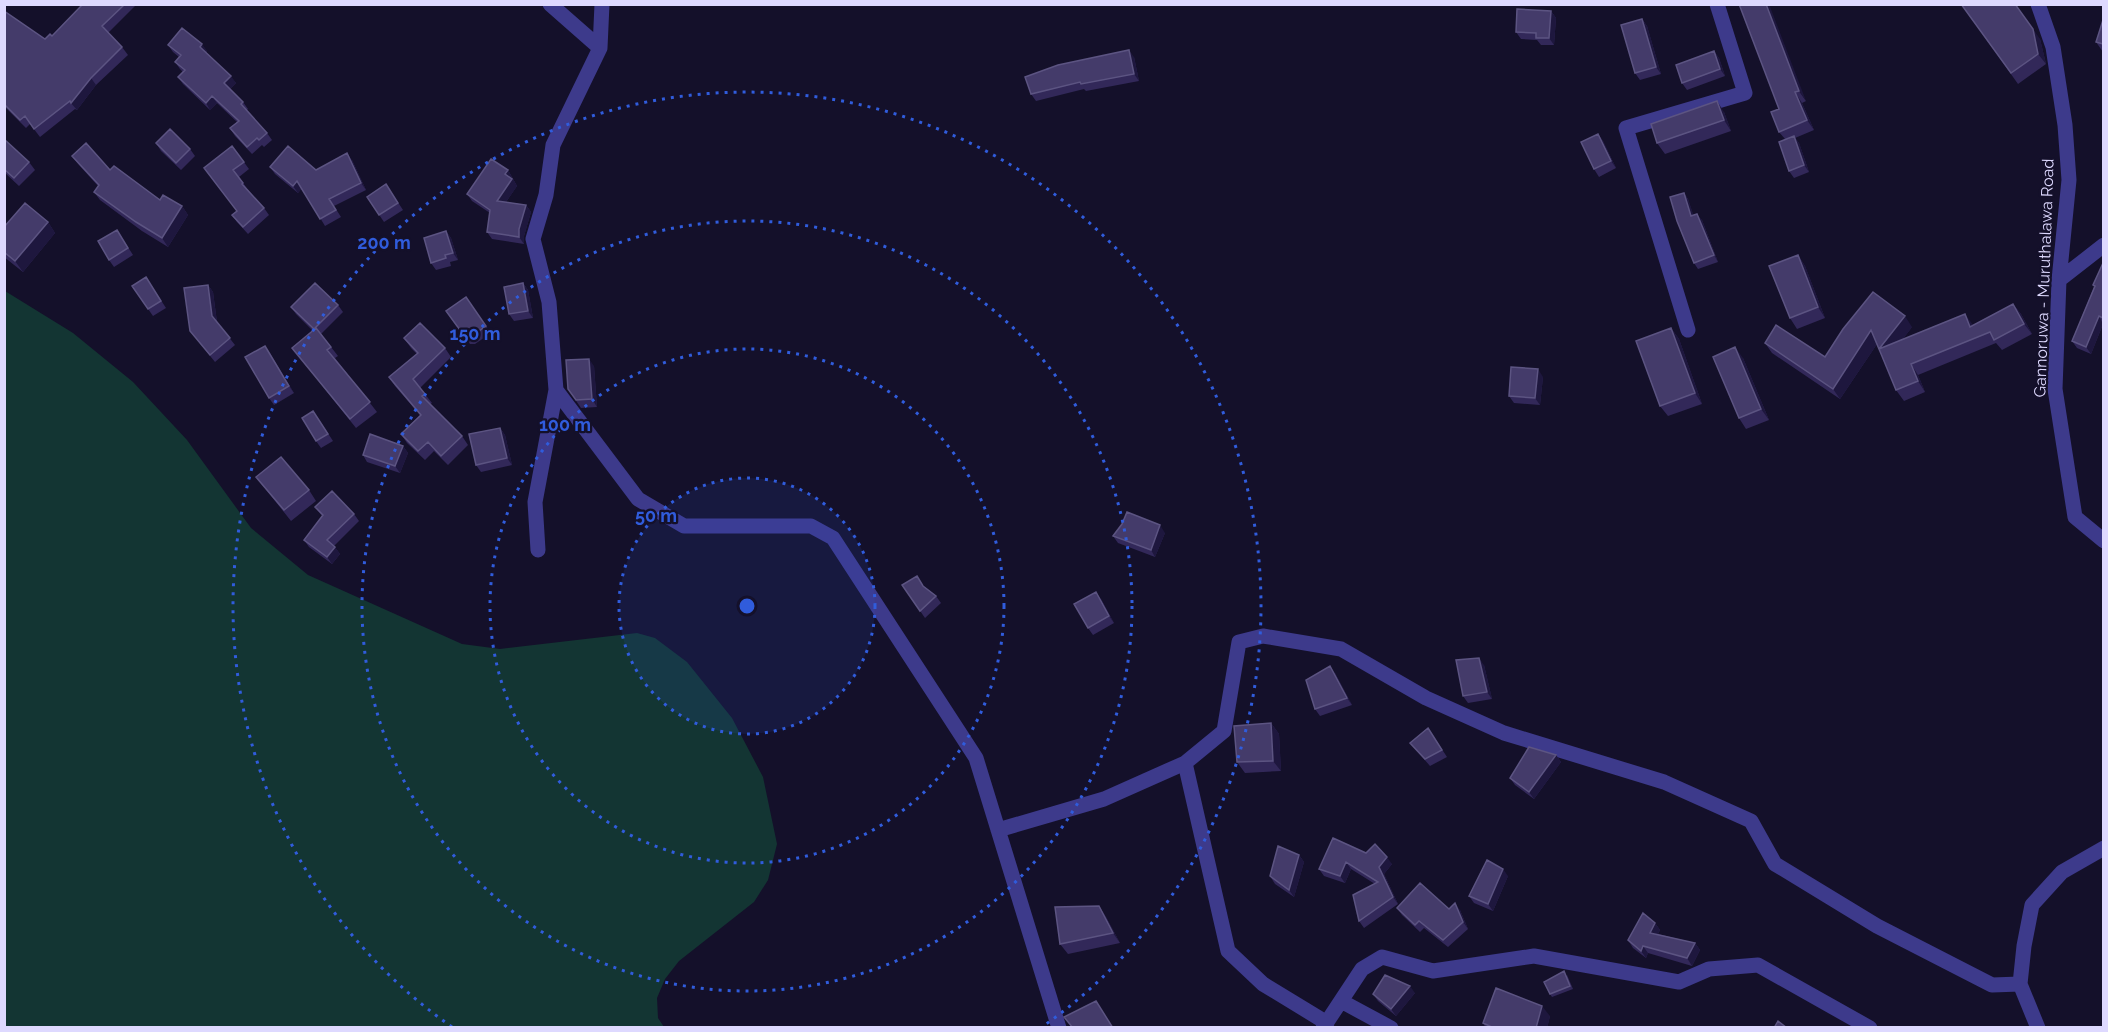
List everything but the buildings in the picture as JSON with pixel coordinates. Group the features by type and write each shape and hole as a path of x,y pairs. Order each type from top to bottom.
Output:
{"street":[{"path":"550,4 600,48"},
{"path":"538,550 535,502 556,390 549,302 533,240 546,195 553,145 600,48 602,4"},
{"path":"1688,330 1626,128 1745,93 1718,4"},
{"name":"Gannoruwa - Muruthalawa Road","path":"2038,4 2053,47 2065,125 2069,180 2059,280 2055,389 2075,517 2103,541"},
{"path":"2059,280 2103,245"},
{"path":"556,390 638,499 684,526 811,526 833,538 976,758 1059,1028"},
{"path":"998,830 1104,799 1185,763 1224,731 1239,642 1263,636 1341,649 1426,698 1504,734 1664,782 1751,821 1775,864 1877,926 1992,985 2020,984"},
{"path":"1185,763 1228,951 1263,984 1325,1025 1362,969 1382,957 1433,971 1534,956 1679,982 1709,969 1758,965 1870,1028"},
{"path":"2038,1028 2020,984 2032,905 2062,872 2103,848"},
{"path":"1341,1001 1391,1028"}],"green space":[{"path":"5,291 73,333 133,382 187,440 251,528 308,575 462,644 500,649 637,633 655,638 687,662 732,718 763,777 777,844 768,880 754,902 679,961 665,979 657,998 658,1018 664,1027 5,1027"}]}
